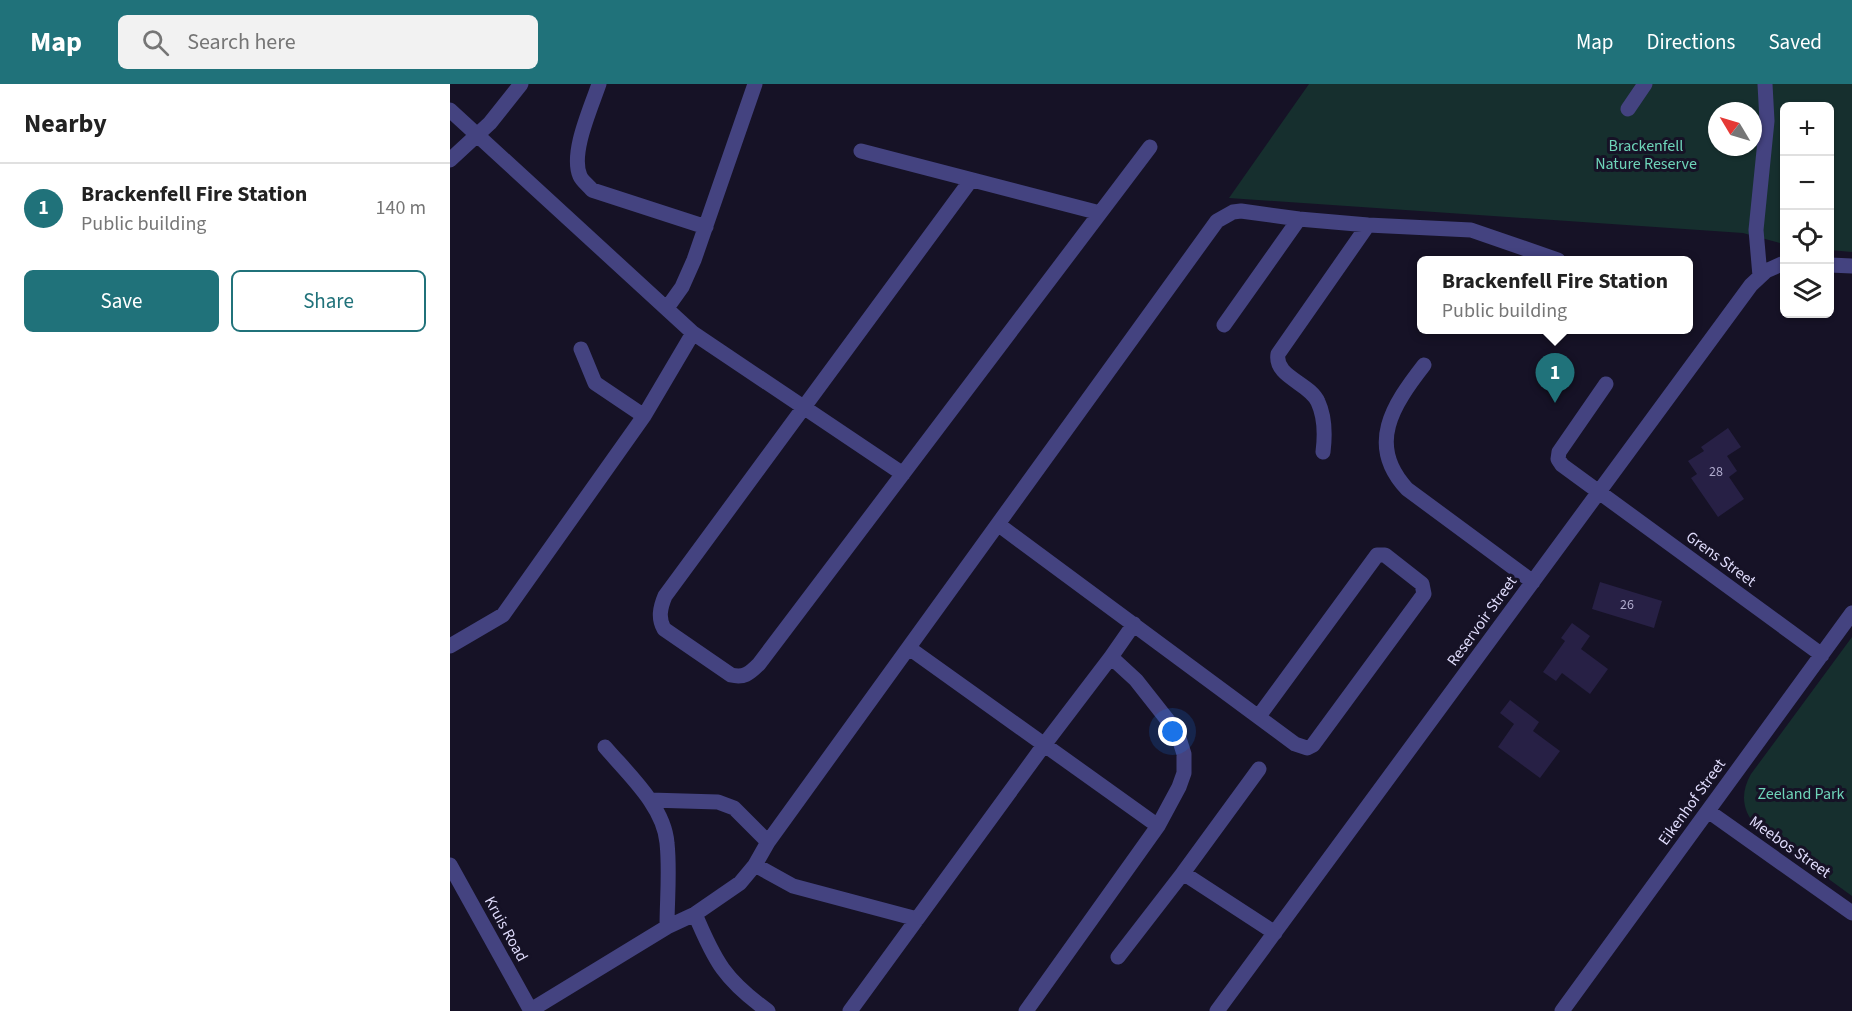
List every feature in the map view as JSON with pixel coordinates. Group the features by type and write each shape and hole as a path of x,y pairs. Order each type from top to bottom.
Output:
{"street":[{"path":"450,160 490,123 521,84"},
{"path":"599,84 577,159 580,177 592,190 706,227"},
{"path":"667,308 682,287 706,227 755,84"},
{"path":"1628,109 1645,84"},
{"path":"1760,276 1756,230 1767,121 1765,84"},
{"path":"450,110 693,333 903,474"},
{"path":"971,180 664,596 660,608 660,622 664,629 731,675 741,677 749,674 759,664 1150,147"},
{"path":"861,151 1100,213"},
{"path":"531,1010 667,927 695,914 740,883 1217,221 1233,212 1241,211 1368,225 1471,230 1544,256"},
{"path":"1224,325 1299,219"},
{"path":"1323,452 1325,435 1318,402 1312,393 1282,370 1277,360 1278,354 1368,225"},
{"name":"Reservoir Street","path":"1217,1011 1760,276 1783,264"},
{"path":"1834,265 1852,266"},
{"path":"450,646 502,615 644,416 693,333"},
{"path":"581,349 595,383 644,416"},
{"path":"1424,365 1407,387 1390,417 1386,447 1389,466 1396,478 1407,489 1533,582"},
{"name":"Grens Street","path":"1606,384 1559,452 1558,459 1562,465 1822,655"},
{"path":"999,525 1295,744 1307,748 1313,745 1424,594 1422,584 1385,555 1377,555 1258,716"},
{"name":"Eikenhof Street","path":"1562,1011 1852,613"},
{"path":"849,1011 1134,624"},
{"path":"909,648 1158,826"},
{"path":"1026,1011 1158,826 1179,787 1184,772 1184,754 1177,732 1136,680 1111,657"},
{"path":"605,747 650,800 660,818 667,842 667,927"},
{"path":"1118,957 1259,769"},
{"path":"650,800 718,802 734,808 768,842"},
{"name":"Meebos Street","path":"1708,811 1852,913"},
{"name":"Kruis Road","path":"450,865 531,1010"},
{"path":"755,865 793,886 917,920"},
{"path":"1183,873 1275,933"},
{"path":"695,914 712,954 728,977 768,1011"}],"green space":[{"name":"Brackenfell Nature Reserve","path":"1309,84 1852,84 1852,252 1834,250 1834,102 1780,102 1780,243 1743,233 1229,198"},
{"name":"Zeeland Park","path":"1852,637 1852,896 1757,827 1748,815 1744,795 1751,774"}],"building":[{"path":"1728,428 1741,447 1727,456 1737,471 1729,477 1744,499 1718,517 1691,478 1697,474 1688,461 1704,451 1701,447"},
{"path":"1600,582 1662,601 1654,628 1592,609"},
{"path":"1572,623 1590,636 1581,649 1608,669 1590,694 1562,673 1556,681 1543,672 1565,641 1561,638"},
{"path":"1510,700 1539,722 1533,731 1560,751 1540,778 1498,747 1514,724 1500,713"}],"place":[{"name":"Brackenfell Fire Station","path":"1555,403"}]}
